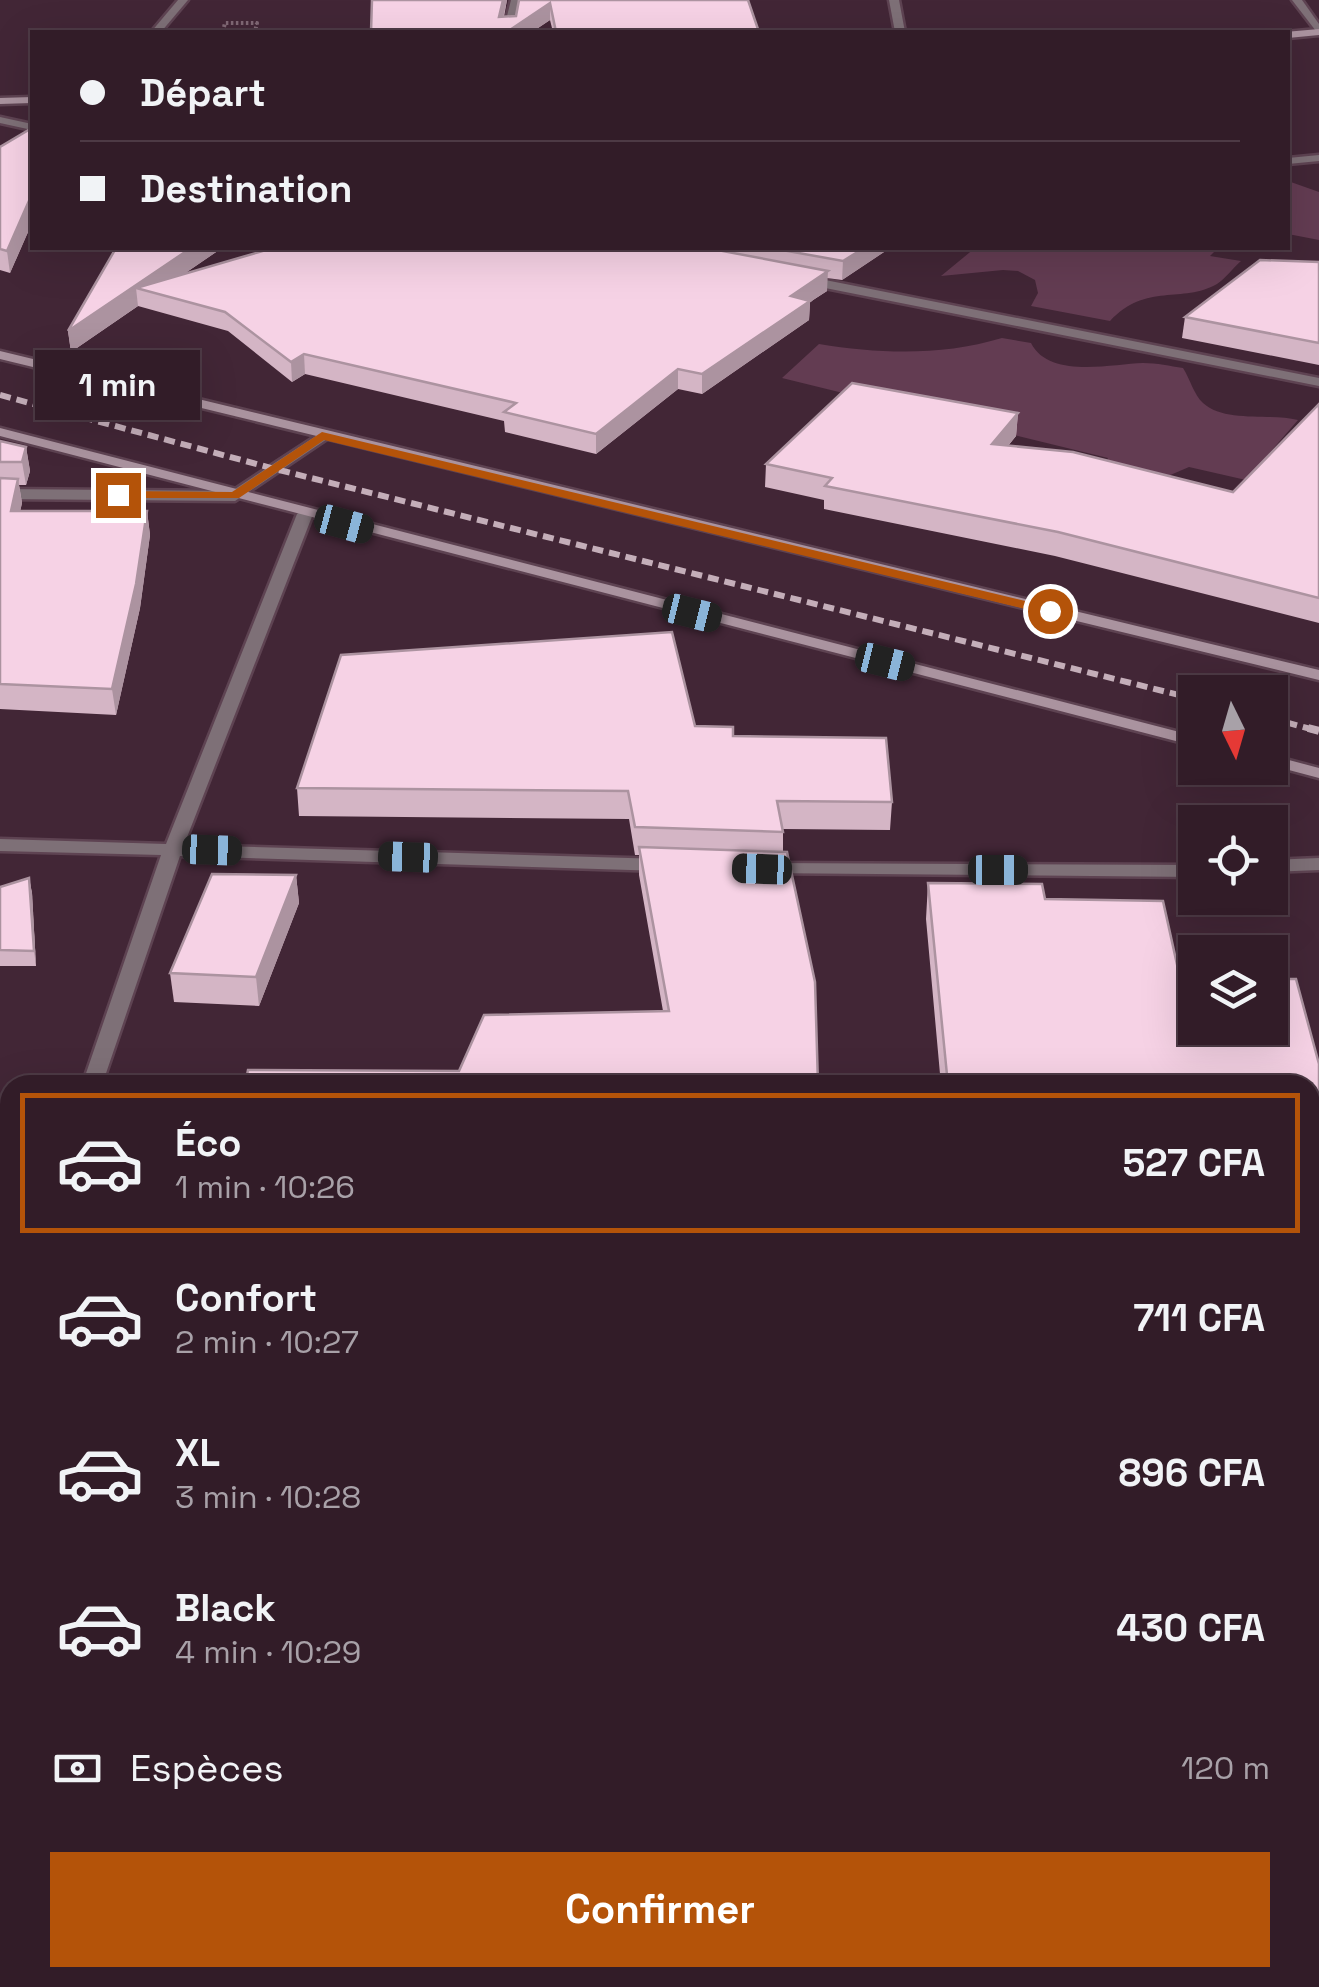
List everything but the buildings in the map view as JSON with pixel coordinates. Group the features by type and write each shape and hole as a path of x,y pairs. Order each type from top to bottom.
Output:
{"main road":[{"path":"1290,34 1319,32"},
{"path":"0,101 30,100"},
{"path":"0,355 1319,675"},
{"path":"0,432 235,496 1178,737"},
{"path":"1288,765 1319,773"}],"street":[{"path":"158,30 182,0"},
{"path":"508,30 516,0"},
{"path":"894,0 900,30"},
{"path":"1297,0 1319,32"},
{"path":"0,120 30,126"},
{"path":"1290,160 1319,158"},
{"path":"777,274 1319,382"},
{"path":"0,494 235,496 322,436"},
{"path":"95,1075 174,849 305,514"},
{"path":"0,846 683,866"},
{"path":"1288,865 1319,864"},
{"path":"742,868 1178,871"}],"path":[{"path":"222,30 224,23 258,23 256,30"}],"shaded area":[{"path":"1290,182 1319,192 1319,240 1290,234"},
{"path":"973,250 1216,250 1210,256 1241,261 1217,284 1204,290 1151,297 1124,309 1110,321 1031,306 1038,293 1035,280 1018,271 941,276"},
{"path":"1002,338 1031,343 1040,354 1066,365 1143,363 1183,368 1200,400 1212,409 1235,415 1298,420 1246,480 1189,467 1154,482 1102,470 1108,458 782,378 819,344 911,352 957,348"}],"railway":[{"path":"0,395 275,469 1178,695"},
{"path":"1288,723 1318,731"},
{"path":"1308,728 1319,731"}],"route":[{"path":"118,495 235,496 322,436 1050,611"}]}
